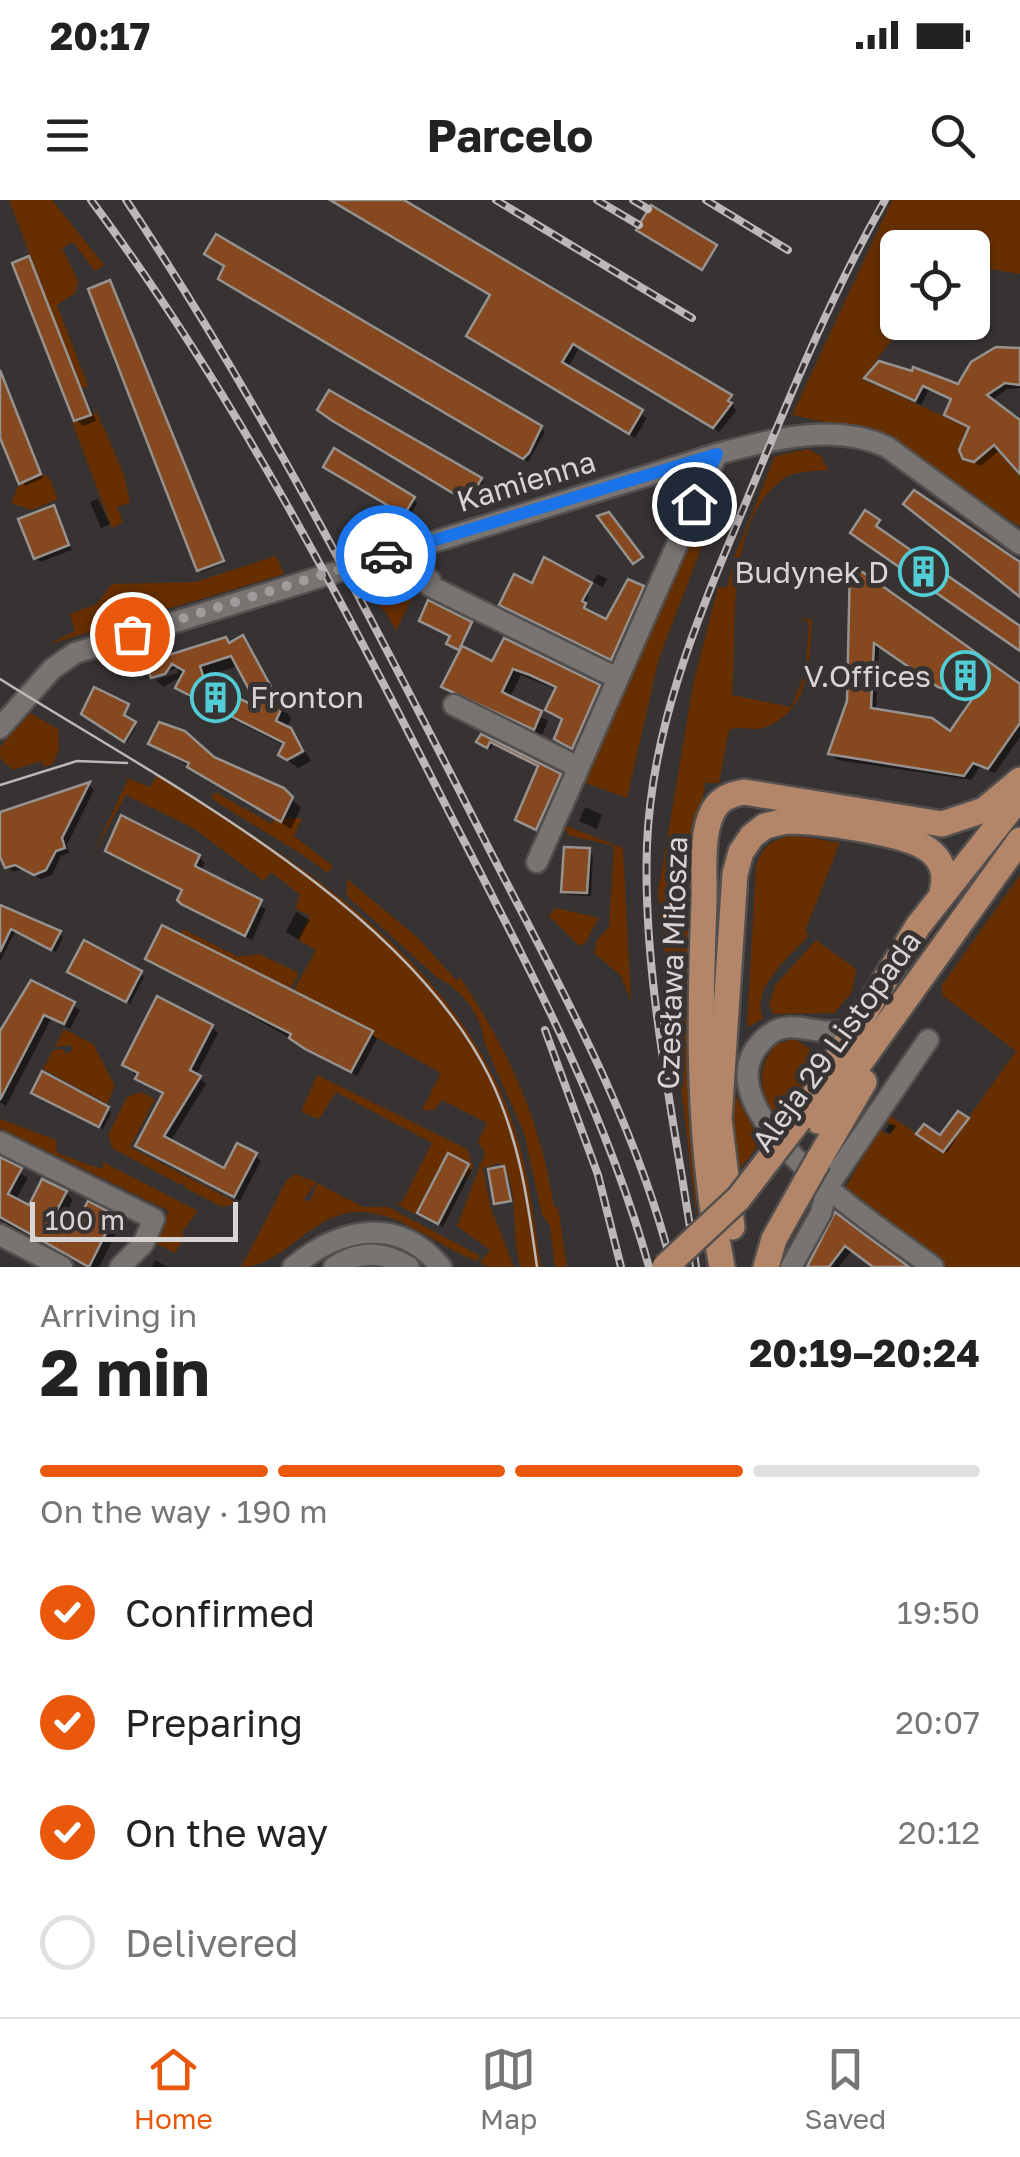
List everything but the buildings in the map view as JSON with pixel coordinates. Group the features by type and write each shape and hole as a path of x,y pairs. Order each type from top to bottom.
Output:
{"main road":[{"name":"Czesława Miłosza","path":"733,1263 706,1179 700,1085 706,852 712,812 727,797 749,793 930,824 971,817 1020,780"},
{"path":"664,1267 739,1198 806,1125 863,1014 942,893 1020,798"},
{"name":"Czesława Miłosza","path":"733,1263 719,1119 734,889 746,844 765,826 786,820 912,842 937,858 944,874 942,893"},
{"path":"930,824 957,841 967,861 968,881 955,912 952,937"},
{"name":"Aleja 29 Listopada","path":"690,1267 748,1213 806,1125 952,937 1020,840"},
{"path":"766,1267 774,1240 888,1042 900,1006"}],"street":[{"name":"Kamienna","path":"0,728 52,669 74,653 717,454 810,434 876,442 1020,544"},
{"path":"537,862 717,454"},
{"path":"430,580 430,586 618,678"},
{"path":"454,705 578,767"},
{"path":"863,1014 839,1033 782,1027 760,1043 751,1064 750,1096 770,1131 828,1186 933,1267"},
{"path":"811,1032 823,1050 828,1077"},
{"path":"791,1267 820,1214 828,1186 928,1040"},
{"path":"0,1142 154,1220 143,1244 120,1267"},
{"path":"292,1267 328,1242 371,1231 410,1240 441,1267"},
{"path":"0,1235 62,1267"},
{"path":"334,1267 366,1254 388,1257 409,1267"}],"shaded area":[{"path":"9,200 52,200 104,265 95,271 73,242 62,248 78,281 75,293 57,305 88,386 81,389"},
{"path":"892,200 1020,200 1020,274 990,269 990,230 880,230 880,340 892,340 862,379 967,427 958,450 962,461 976,462 994,447 1020,477 1020,527 886,435 792,415"},
{"path":"97,412 124,475 130,503 117,507 123,522 112,528 72,422"},
{"path":"808,449 821,456 828,470 783,479 764,498 742,550 732,695 791,707 805,674 809,623 801,618 812,620 805,682 800,696 792,708 781,719 762,728 729,730 719,783 705,783 701,809 690,1070 697,1221 658,893 693,684 718,587 727,588 734,558 775,456"},
{"path":"41,474 49,477 58,499 32,510 11,503 18,486"},
{"path":"702,509 706,536 659,658 627,798 583,782"},
{"path":"276,556 284,574 47,645 75,631 70,614 96,604 112,584 195,582"},
{"path":"401,576 418,585 396,631 387,614 363,589"},
{"path":"30,713 58,729 59,750 53,764 44,767 41,761 13,770 0,758 0,747"},
{"path":"114,773 150,787 158,774 259,839 356,911 401,951 441,995 475,1044 511,1117 528,1181 541,1267 521,1267 511,1185 500,1163 483,1168 490,1206 514,1267 488,1267 480,1262 490,1250 457,1226 485,1153 478,1142 487,1123 442,1100 434,1110 422,1110 441,1073 293,992 316,950 298,940 310,916 295,908 300,895 271,872 264,881 193,828 126,795 94,852 128,779"},
{"path":"215,792 272,824 274,818 302,818 294,836 333,866 328,873 211,798"},
{"path":"564,825 623,848 631,1001 621,976 594,953 597,940 609,927 614,846 567,835 568,830 561,832"},
{"path":"793,835 840,843 805,931 809,935 767,984 760,1007 763,1019 747,1027 756,866 769,844"},
{"path":"750,855 735,1094 761,1142 734,1176 728,1123 745,864"},
{"path":"1020,875 1020,1267 948,1267 846,1187 879,1129 888,1135 894,1128 885,1120 889,1115 944,1152 1016,1051 942,995 942,985"},
{"path":"347,879 418,938 457,981 460,977 493,1031 531,1115 554,1207 558,1207 567,1267 555,1267 550,1226 542,1215 524,1133 475,1014 455,989 347,896"},
{"path":"555,908 599,918 585,943 579,946 549,916"},
{"path":"183,929 238,957 259,954 299,973 290,990 181,933"},
{"path":"816,940 856,969 852,992 834,1013 773,1014 769,1003 776,984"},
{"path":"64,1029 93,1044 115,1086 107,1104 43,1069 53,1050 63,1049 66,1054 73,1050 70,1045 55,1047"},
{"path":"794,1039 809,1048 816,1061 813,1075 778,1121 767,1102 762,1072 777,1044"},
{"path":"317,1075 467,1149 473,1167 468,1178 464,1176 470,1163 448,1152 415,1214 396,1204 402,1202 432,1143 336,1092 319,1119 301,1112"},
{"path":"141,1092 155,1099 130,1147 234,1201 231,1205 222,1207 184,1187 184,1182 181,1185 112,1148 108,1135 127,1097"},
{"path":"0,1119 56,1140 57,1153 98,1168 103,1168 103,1162 198,1211 182,1232 184,1238 175,1253 154,1242 169,1211 0,1128"},
{"path":"295,1174 316,1182 304,1199 310,1202 317,1183 363,1207 388,1207 480,1256 477,1261 408,1225 364,1212 330,1219 272,1258 241,1267 287,1180"}],"tram line":[{"path":"0,679 272,850 339,901 399,955 450,1014 489,1076 508,1122 521,1170 537,1267"},
{"path":"0,785 77,761 127,763"}],"railway":[{"path":"91,200 192,346 283,498 368,654 561,1035 609,1149 649,1267"},
{"path":"126,200 270,434 538,943 615,1101 656,1211 672,1267"},
{"path":"496,200 692,318"},
{"path":"597,200 639,225"},
{"path":"633,200 648,209"},
{"path":"706,200 788,250"},
{"path":"696,1267 650,949 647,845 659,752 683,663 716,576 814,343 885,200"},
{"path":"545,1030 598,1175 621,1267"}],"way so far":[{"path":"132,634 386,555"}],"place":[{"name":"Budynek D","path":"924,572"},
{"name":"V.Offices","path":"966,676"},
{"name":"Fronton","path":"215,697"}],"route":[{"path":"386,555 717,454 694,504"}]}
